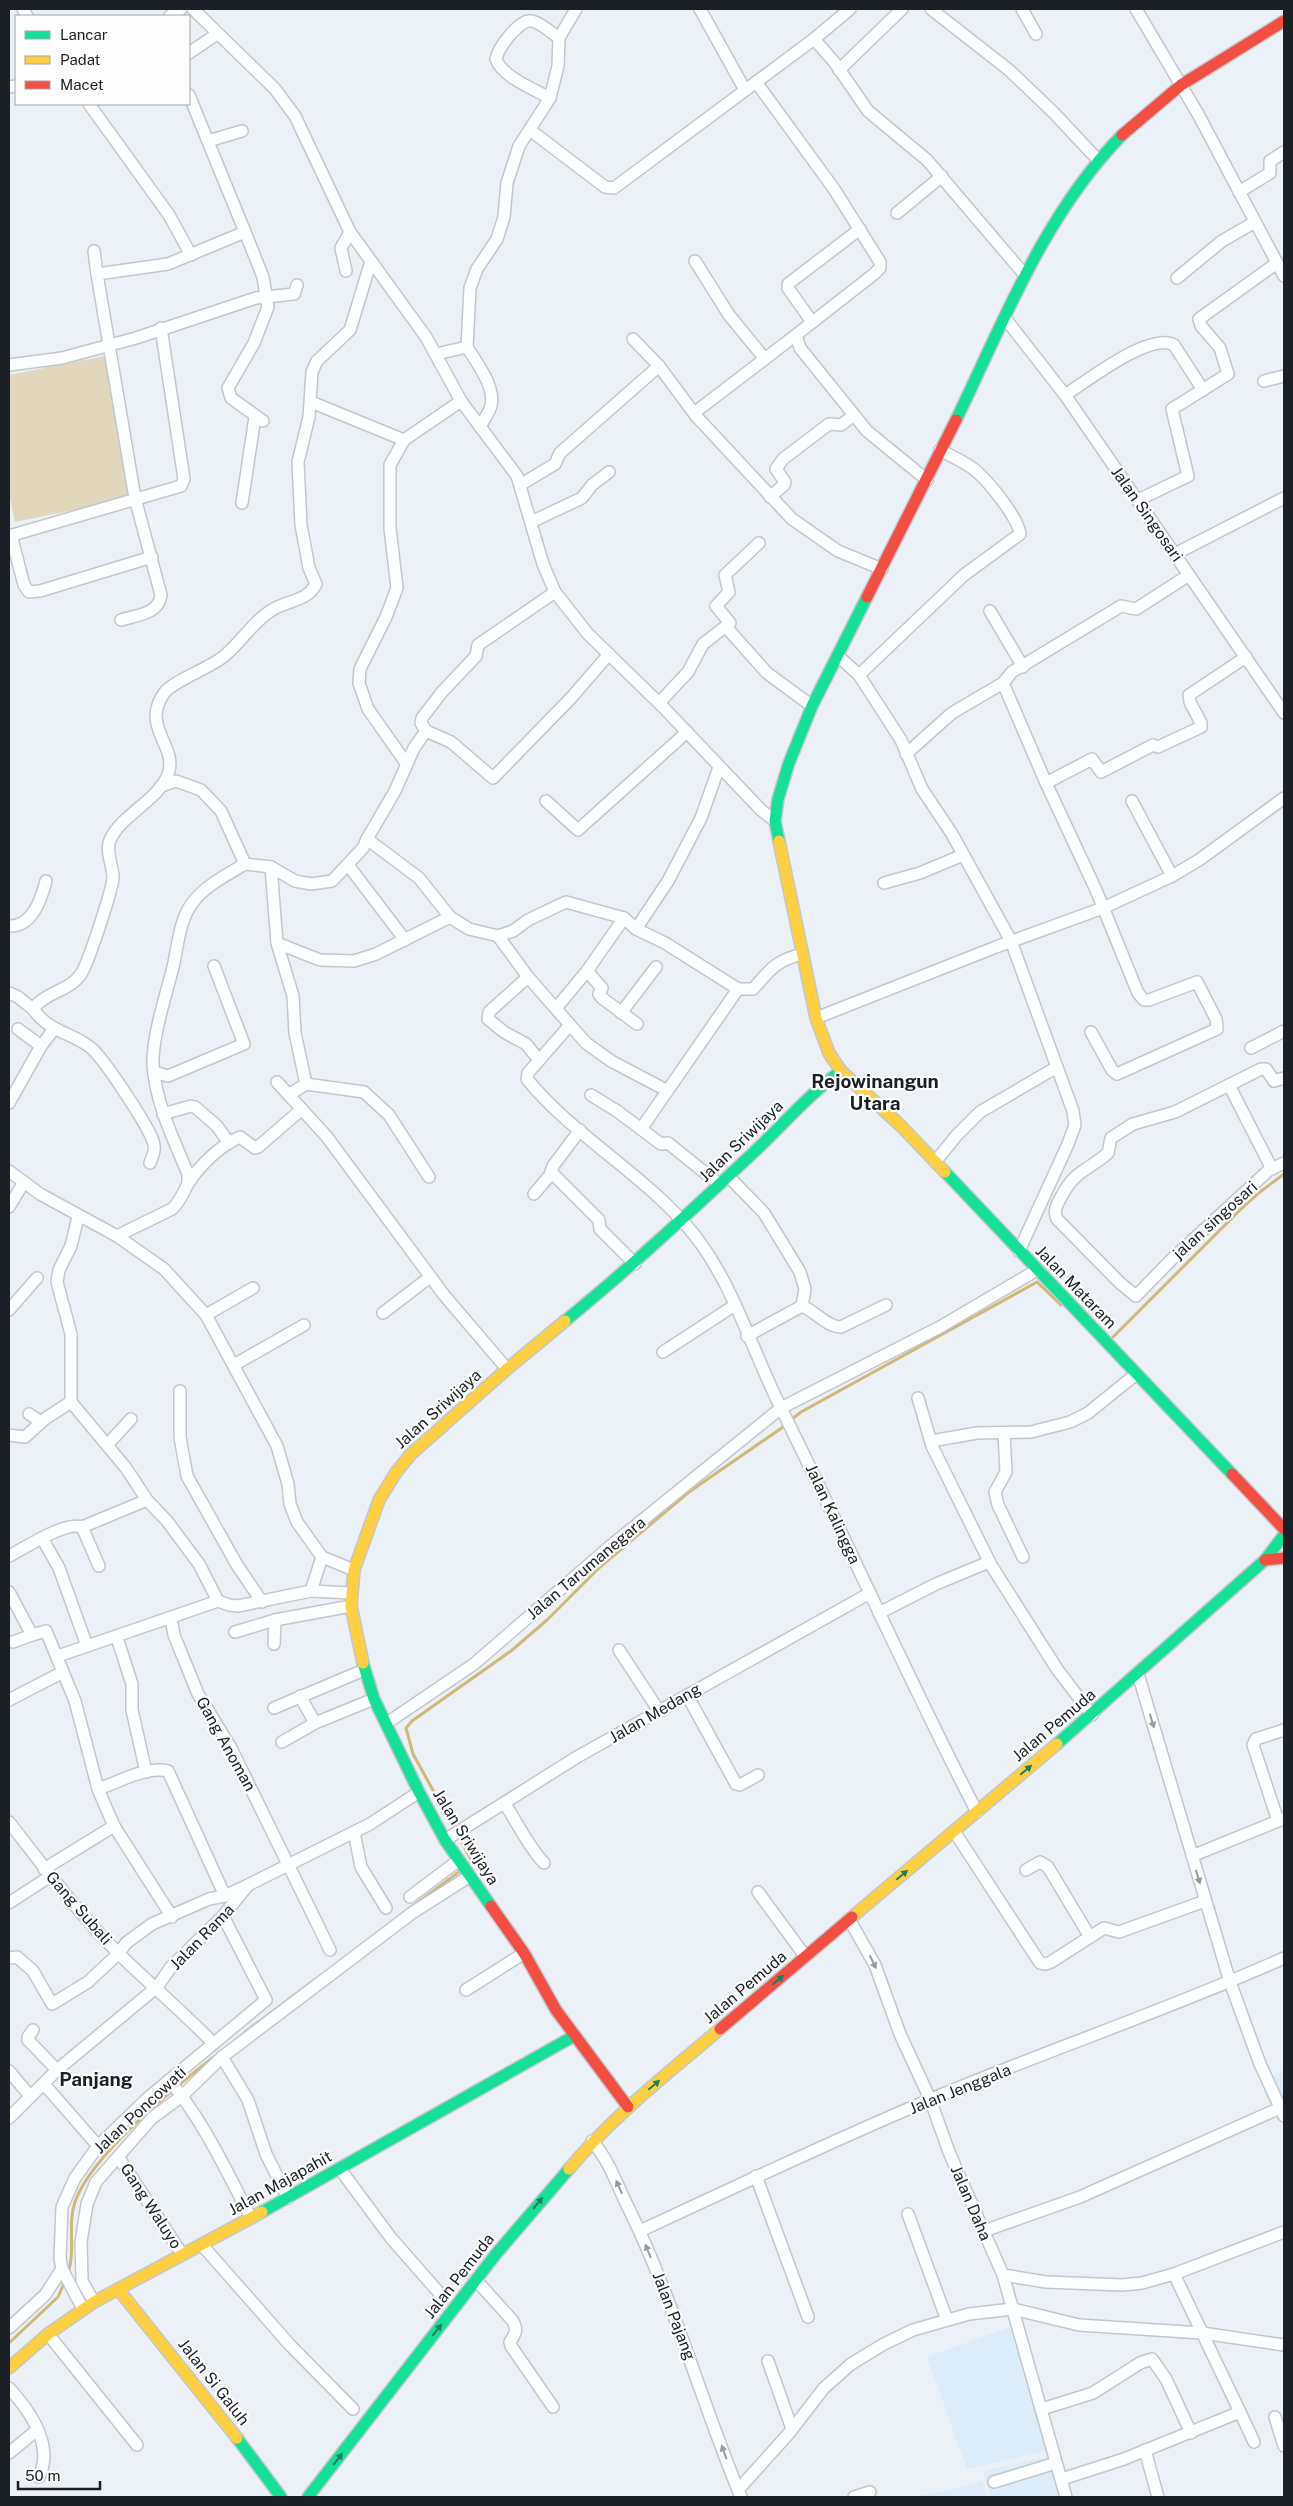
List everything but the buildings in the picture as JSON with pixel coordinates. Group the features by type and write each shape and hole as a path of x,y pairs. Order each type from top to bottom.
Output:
{"street":[{"path":"193,9 275,89 295,116 350,232 426,336 460,401 517,476 543,564 555,592 588,634 659,703 761,810 775,821"},
{"path":"480,427 491,405 491,395 487,383 467,347 470,288 477,269 497,239 504,217 507,183 519,146 533,133 550,98 558,66 560,38 576,9"},
{"path":"700,9 745,90"},
{"path":"533,133 605,187 614,188 814,39 850,9"},
{"path":"839,70 902,9"},
{"path":"931,9 1009,70 1054,113 1098,160"},
{"path":"1022,9 1036,34"},
{"path":"1136,9 1181,85 1284,276"},
{"path":"775,821 778,799 789,763 812,706 927,480 1005,318 1024,274 1048,233 1098,160 1135,122 1181,85 1284,20"},
{"path":"550,98 521,83 503,70 496,58 497,52 517,28 527,21 533,21 560,38"},
{"path":"190,52 217,34"},
{"path":"814,39 868,111 927,160 1024,274"},
{"path":"694,413 880,268 880,262 860,229 756,82"},
{"path":"190,97 261,269 267,297 268,307 264,322 228,388 231,398 259,419 242,503"},
{"path":"90,105 169,215 191,255"},
{"path":"208,141 242,131"},
{"path":"1239,192 1270,173 1270,161 1284,152"},
{"path":"897,213 942,176"},
{"path":"1177,278 1222,241 1255,222"},
{"path":"812,322 788,288 788,284 860,229"},
{"path":"97,274 168,264 245,232"},
{"path":"346,271 341,248 350,232"},
{"path":"94,251 135,498 161,595 160,603 154,610 121,620"},
{"path":"33,1010 39,1001 81,975 107,904 113,878 109,851 110,840 128,818 161,786 169,771 169,754 158,732 156,713 159,702 166,691 224,656 253,625 271,610 285,603 299,600 312,592 316,584 309,568 301,525 298,462 311,402 312,372 317,362 350,330 371,261"},
{"path":"695,261 729,315 765,359"},
{"path":"1138,500 1188,476 1172,409 1228,374 1220,348 1201,326 1199,319 1277,263"},
{"path":"9,365 62,358 109,346 256,298 294,294 297,285"},
{"name":"Jalan Singosari","path":"1005,318 1065,394 1284,713"},
{"path":"152,558 40,592 29,592 24,585 10,535 181,486 184,479 161,328"},
{"path":"796,335 805,356 867,431 927,480"},
{"path":"633,339 658,366 694,413 792,518 838,551 882,569"},
{"path":"1065,394 1140,348 1165,342 1174,345 1203,390"},
{"path":"436,354 467,347"},
{"path":"520,485 555,464 560,453 658,366"},
{"path":"1264,381 1284,376"},
{"path":"406,763 368,709 359,683 360,669 364,656 386,617 397,588 390,528 390,465 404,440 460,401"},
{"path":"311,402 404,440"},
{"path":"770,496 784,484 776,469 783,459 829,424 841,425 854,415"},
{"path":"859,675 964,575 1020,534 1017,524 991,487 974,469 940,450"},
{"path":"531,522 582,498 592,485 609,472"},
{"path":"1175,554 1284,498"},
{"path":"659,703 688,672 703,644 730,623 716,605 729,592 725,575 759,543"},
{"path":"906,754 952,713 1003,683 1007,676 1121,606 1136,609 1189,574"},
{"path":"555,592 478,645 476,656 442,692 422,718 421,723 426,731 451,742 493,778 572,698 609,654"},
{"path":"990,611 1023,667"},
{"path":"726,627 767,673 812,706"},
{"path":"838,656 859,675 902,740 906,754 922,789 963,855 1011,941 1073,1111 1075,1124 1060,1165 1020,1251"},
{"path":"1046,783 1092,760 1101,772 1152,745 1158,747 1201,727 1189,696 1246,657"},
{"path":"1003,683 1103,908 1138,993 1144,1000 1159,997 1198,982 1216,1019 1217,1029 1117,1074 1112,1070 1091,1032"},
{"path":"188,1183 188,1174 159,1104 153,1063 162,1004 181,925 193,902 209,888 246,864 271,867 295,881 311,884 332,881 363,848 395,791 406,763 426,731"},
{"path":"546,801 578,830 686,732"},
{"path":"636,928 668,881 701,818 719,767"},
{"path":"161,786 176,781 201,790 222,811 246,864"},
{"path":"816,1018 1011,941 1103,908 1172,876 1199,860 1284,798"},
{"path":"1132,801 1172,876"},
{"name":"Jalan Mataram","path":"775,821 816,1018 829,1053 841,1071 901,1126 1284,1529"},
{"path":"367,839 419,878 450,917 469,929 498,936 512,931 528,920 566,902 624,918 636,928 665,943 738,989 753,989 774,966 786,958 802,954"},
{"path":"884,883 920,873 963,855"},
{"path":"348,865 404,940"},
{"path":"271,867 277,943 293,996 295,1033 306,1084"},
{"path":"9,926 16,926 26,922 42,896 46,881"},
{"path":"277,943 320,960 354,960 376,954 450,917"},
{"path":"557,1007 587,971 624,918"},
{"path":"498,936 528,977 557,1007 569,1026 586,1043 611,1061 666,1090"},
{"path":"154,1072 168,1076 244,1044 214,966"},
{"path":"621,1013 656,967"},
{"path":"587,971 602,988 600,996 637,1024"},
{"path":"528,977 489,1012 488,1019 504,1032 526,1044 540,1060 569,1026"},
{"path":"641,1128 738,989"},
{"path":"9,993 18,997 42,1021 54,1029 92,1048 123,1090 153,1141 154,1151 150,1163"},
{"path":"18,1029 41,1046"},
{"path":"9,1103 41,1046 54,1029"},
{"path":"1251,1048 1284,1031"},
{"name":"Jalan Kalingga","path":"540,1060 526,1079 580,1130 683,1220 705,1249 735,1305 747,1336 781,1408 977,1812"},
{"path":"935,1162 957,1134 980,1112 1057,1067"},
{"path":"1272,1169 1229,1085 1265,1068 1274,1081 1284,1078"},
{"name":"Jalan Sriwijaya","path":"628,2107 556,2010 524,1953 445,1840 419,1792 374,1699 364,1670 351,1606 351,1569 379,1500 397,1470 430,1436 507,1369 635,1264 683,1220 817,1088 841,1071"},
{"path":"277,1082 290,1094 327,1137 430,1277 507,1369"},
{"path":"290,1094 306,1084 364,1092 390,1115 429,1177"},
{"name":"jalan singosari","path":"1229,1085 1175,1112 1144,1119 1115,1134 1111,1138 1108,1154 1071,1179 1056,1207 1057,1219 1134,1296 1272,1169 1284,1163"},
{"path":"591,1095 641,1128 661,1144 668,1142 724,1180 764,1213 800,1272 805,1288 802,1306"},
{"path":"163,1114 190,1106 195,1107 218,1126 229,1143"},
{"path":"117,1236 167,1213 179,1202 188,1183 204,1165 229,1143 240,1137 250,1146 258,1147 302,1109"},
{"path":"534,1194 552,1172 553,1166 580,1130"},
{"path":"9,1171 31,1188 78,1217 117,1236 164,1269 206,1315 277,1446 288,1484 290,1504 297,1522 322,1558 335,1561 351,1569"},
{"path":"552,1172 599,1220 600,1229 635,1264"},
{"path":"9,1207 31,1188"},
{"path":"78,1217 71,1246 59,1270 57,1282 71,1334 71,1402 80,1416 108,1444 147,1500 167,1520 199,1564 218,1601"},
{"name":"Jalan Tarumanegara","path":"386,1723 474,1664 614,1543 781,1408 940,1328 1037,1270"},
{"path":"383,1313 430,1277"},
{"path":"9,1310 37,1278"},
{"path":"206,1315 253,1288"},
{"path":"664,1352 735,1305"},
{"path":"802,1306 813,1311 833,1327 841,1327 886,1305"},
{"path":"747,1336 802,1306"},
{"path":"234,1365 304,1325"},
{"path":"931,1441 977,1433 1031,1432 1070,1422 1088,1413 1136,1374"},
{"path":"180,1391 180,1436 187,1476 238,1565 262,1602"},
{"path":"918,1398 931,1441 989,1562 1057,1669 1092,1715"},
{"path":"9,1435 25,1437 41,1422 71,1402"},
{"path":"30,1414 41,1422"},
{"path":"108,1444 131,1419"},
{"path":"1004,1433 1006,1472 996,1492 998,1505 1023,1557"},
{"path":"9,1556 42,1538 70,1526 82,1527 147,1500"},
{"path":"82,1527 99,1566"},
{"name":"Jalan Pemuda","path":"308,2497 476,2280 592,2141 628,2107 805,1956 1092,1715 1264,1560 1284,1535"},
{"path":"42,1538 59,1568 87,1646"},
{"path":"311,1591 322,1558"},
{"path":"1264,1560 1284,1558"},
{"path":"879,1613 936,1584 989,1562"},
{"path":"58,1656 117,1638 218,1601 229,1605 262,1602 311,1591 351,1593"},
{"path":"9,1592 32,1635"},
{"name":"Jalan Medang","path":"445,1840 577,1758 870,1593"},
{"path":"235,1632 275,1620 351,1606"},
{"name":"Gang Anoman","path":"170,1618 174,1635 198,1694 231,1748 330,1950"},
{"path":"274,1644 275,1620"},
{"path":"13,1642 45,1630 58,1656 75,1701 98,1789 114,1826 172,1917"},
{"path":"117,1638 132,1684 132,1710 146,1772"},
{"path":"619,1650 659,1711"},
{"path":"274,1708 364,1670"},
{"path":"9,1700 63,1672"},
{"path":"984,2231 1080,2197 1282,2112 1260,2064 1230,1982 1138,1674"},
{"path":"688,1695 736,1784 740,1785 758,1775"},
{"path":"300,1696 315,1723"},
{"path":"282,1742 315,1723 374,1699"},
{"path":"1192,1856 1281,1820 1252,1746 1256,1739 1284,1730"},
{"path":"98,1789 146,1772 160,1769 168,1770 225,1896"},
{"name":"Jalan Rama","path":"9,2118 57,2070 157,1987 171,1967 223,1916 248,1885 354,1832 419,1792"},
{"path":"505,1804 524,1833 531,1849 544,1863"},
{"name":"Gang Subali","path":"9,1823 47,1873 119,1953 157,1987 213,2043"},
{"path":"9,1903 47,1873 114,1826"},
{"path":"954,1831 1040,1963 1046,1964 1051,1962 1104,1928 1120,1932 1205,1901"},
{"path":"354,1832 361,1867 386,1908"},
{"path":"410,1898 460,1861"},
{"path":"1026,1870 1040,1862 1048,1867 1090,1937"},
{"path":"94,2302 82,2280 81,2242 87,2204 96,2182 119,2158 152,2118 222,2056 412,1913 469,1875"},
{"path":"9,1958 17,1957 33,1971 52,2004 88,1982 119,1953 126,1943 152,1924 172,1917 209,1899 225,1896 248,1885"},
{"path":"758,1892 805,1956"},
{"name":"Jalan Poncowati","path":"63,2272 60,2258 62,2207 75,2178 98,2146 213,2043 266,2000 223,1916"},
{"name":"Jalan Daha","path":"849,1919 875,1965 900,2034 930,2099 949,2152 1003,2275 1066,2497"},
{"path":"466,1990 524,1953"},
{"name":"Jalan Jenggala","path":"640,2231 756,2176 930,2099 1230,1982 1284,1958"},
{"path":"33,2030 28,2036 30,2043 57,2070"},
{"name":"Jalan Majapahit","path":"9,2368 48,2334 94,2302 288,2198 574,2036"},
{"path":"222,2056 251,2106 266,2154 288,2198"},
{"path":"9,2070 30,2096"},
{"path":"170,2082 181,2094 226,2169 251,2218"},
{"path":"44,2084 98,2146"},
{"name":"Jalan Pajang","path":"592,2141 600,2149 640,2231 683,2339 740,2493"},
{"name":"Gang Waluyo","path":"119,2158 182,2254"},
{"path":"340,2169 391,2238 441,2295"},
{"path":"756,2176 808,2317"},
{"path":"908,2214 947,2320"},
{"path":"1003,2275 1046,2282 1122,2285 1142,2283 1174,2274 1284,2232"},
{"path":"202,2245 289,2344 354,2409"},
{"path":"9,2328 45,2295 63,2272 83,2309"},
{"path":"1174,2274 1254,2442"},
{"path":"476,2280 516,2327 516,2333 510,2342 511,2346 553,2407"},
{"name":"Jalan Si Galuh","path":"118,2289 213,2406 281,2497"},
{"path":"740,2493 824,2388 851,2364 884,2344 913,2330 969,2314 1013,2309 1079,2324 1202,2333 1284,2345"},
{"path":"48,2334 137,2445"},
{"path":"1042,2409 1093,2393 1140,2363 1152,2359 1166,2379 1191,2433"},
{"path":"768,2361 792,2429"},
{"path":"9,2388 26,2410 44,2447 45,2466 39,2477"},
{"path":"1062,2479 1146,2450 1240,2412"},
{"path":"1275,2416 1284,2446"},
{"path":"9,2453 37,2430"},
{"path":"1146,2450 1158,2497"},
{"path":"994,2482 1056,2463"},
{"path":"854,2497 870,2492"}],"shaded area":[{"path":"104,356 133,498 15,522 9,494 9,375"},
{"path":"1284,2070 1284,2102 1272,2076"},
{"path":"1013,2326 1047,2451 967,2469 927,2357"},
{"path":"1051,2456 1060,2497 991,2497 983,2471"},
{"path":"982,2481 987,2497 918,2496 950,2490"}],"waterway":[{"path":"1110,1340 1241,1209 1284,1174"},
{"path":"791,1420 801,1412 1037,1282 1061,1305"},
{"path":"455,1830 413,1754 406,1728 412,1721 511,1651 547,1620 600,1567 689,1492 786,1425"},
{"path":"458,1835 472,1861 467,1865"},
{"path":"417,1903 460,1871"},
{"path":"245,2032 316,1979"},
{"path":"68,2273 71,2256 73,2211 84,2183 98,2163 117,2142 160,2101 219,2053"},
{"path":"9,2343 58,2297 65,2281"}],"traffic: fast":[{"path":"956,420 1009,307 1048,234 1094,166 1122,135"},
{"path":"779,841 775,821 778,799 789,763 812,706 867,597"},
{"path":"565,1321 660,1239 752,1154 806,1100 841,1071"},
{"path":"945,1172 1232,1474"},
{"path":"1057,1744 1265,1560 1284,1535"},
{"path":"363,1663 374,1699 419,1792 445,1840 491,1906"},
{"path":"262,2212 574,2036"},
{"path":"308,2497 496,2254 569,2169"},
{"path":"237,2438 281,2497"}],"traffic: slow":[{"path":"779,841 816,1018 829,1053 841,1071 901,1126 945,1172"},
{"path":"363,1663 351,1606 354,1570 379,1500 397,1471 411,1454 507,1369 565,1321"},
{"path":"852,1917 1057,1744"},
{"path":"569,2169 622,2113 720,2029"},
{"path":"9,2368 48,2334 94,2302 262,2212"},
{"path":"118,2289 237,2438"}],"traffic: jam":[{"path":"1122,135 1181,85 1284,21"},
{"path":"867,597 956,420"},
{"path":"1232,1474 1284,1529"},
{"path":"1265,1560 1284,1558"},
{"path":"491,1906 524,1953 556,2010 628,2107"},
{"path":"720,2029 852,1917"}],"district":[{"name":"Rejowinangun Utara","path":"875,1092"},
{"name":"Panjang","path":"96,2079"}]}
